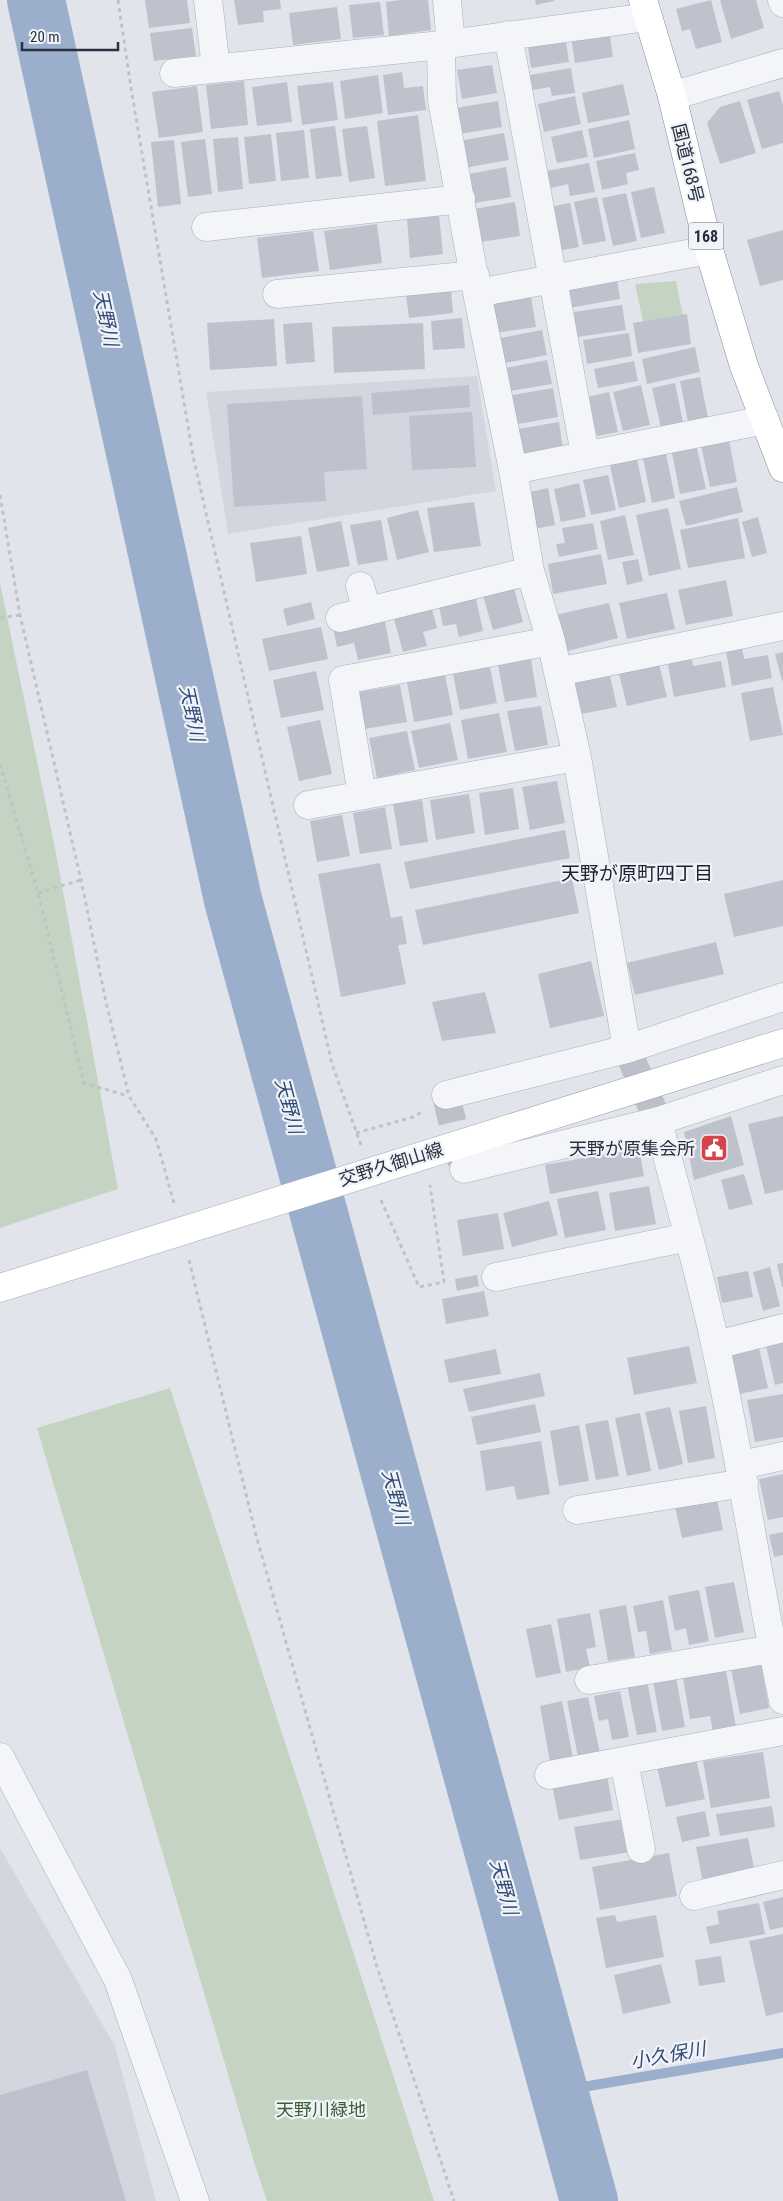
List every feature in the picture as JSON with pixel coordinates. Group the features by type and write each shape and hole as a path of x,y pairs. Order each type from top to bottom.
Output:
{"main road":[{"name":"国道168号","path":"646,8 672,96 709,250 744,366 783,468"},
{"name":"交野久御山線","path":"0,1288 783,1043"}],"street":[{"path":"208,0 216,68"},
{"path":"447,0 442,100 513,470 530,571 551,641 577,757 627,1049"},
{"path":"174,73 446,45 646,8"},
{"path":"508,35 585,454"},
{"path":"672,96 783,63"},
{"path":"206,227 461,199"},
{"path":"277,294 552,279 709,250"},
{"path":"513,470 585,454 765,420"},
{"path":"340,618 363,598 530,571"},
{"path":"558,672 783,626"},
{"path":"362,795 343,680 551,641"},
{"path":"308,805 577,757"},
{"path":"446,1095 627,1049 783,997"},
{"path":"464,1169 658,1121 783,1080"},
{"path":"658,1121 716,1346 775,1638 783,1700"},
{"path":"496,1277 688,1237"},
{"path":"716,1346 783,1328"},
{"path":"577,1510 742,1474 783,1456"},
{"path":"589,1680 775,1638"},
{"path":"549,1775 783,1731"},
{"path":"0,1756 118,1980 196,2201"},
{"path":"624,1761 641,1850"},
{"path":"694,1896 783,1875"}],"path":[{"path":"118,0 193,456 332,1064 356,1133 413,1117"},
{"path":"0,495 20,615 81,880 106,1002 129,1096 156,1139 192,1228 256,1535 377,1967 454,2201"},
{"path":"0,618 20,615"},
{"path":"0,764 38,893 84,1083 129,1096"},
{"path":"38,893 81,880"},
{"path":"363,1173 384,1211 419,1287 444,1282 429,1179 464,1169"}],"shaded area":[{"path":"477,376 496,491 228,534 206,392"},
{"path":"0,1848 115,2046 156,2201 0,2201"}],"green space":[{"path":"676,281 684,321 644,326 635,284"},
{"path":"0,583 55,848 118,1189 0,1228"},
{"name":"天野川緑地","path":"170,1388 434,2201 267,2201 254,2162 37,1428"}],"building":[{"path":"145,0 187,0 190,23 149,28"},
{"path":"234,0 280,0 281,9 263,11 264,22 238,25"},
{"path":"428,0 431,30 389,36 386,2"},
{"path":"535,0 554,0 554,1 536,5"},
{"path":"711,0 722,42 696,49 690,29 682,31 676,9"},
{"path":"720,0 756,0 764,28 731,39"},
{"path":"380,2 384,35 353,38 349,5"},
{"path":"337,7 341,39 293,45 289,13"},
{"path":"192,28 196,56 154,61 150,33"},
{"path":"609,29 613,57 575,63 571,36"},
{"path":"565,35 569,62 531,68 527,41"},
{"path":"492,65 497,93 462,99 457,70"},
{"path":"571,68 575,93 552,96 550,87 533,90 530,75"},
{"path":"402,72 404,88 423,86 426,110 388,115 383,75"},
{"path":"378,75 383,113 345,119 340,81"},
{"path":"244,81 248,125 211,129 206,85"},
{"path":"287,82 292,122 257,126 252,87"},
{"path":"333,82 338,120 302,125 297,86"},
{"path":"623,84 630,115 588,123 582,93"},
{"path":"197,86 203,132 159,138 152,92"},
{"path":"779,91 783,105 783,143 762,149 747,100"},
{"path":"575,96 581,124 544,132 538,104"},
{"path":"498,101 502,127 459,134 455,108"},
{"path":"740,101 756,153 720,164 707,123 720,107"},
{"path":"418,115 426,181 385,186 377,121"},
{"path":"629,120 635,149 594,158 588,129"},
{"path":"335,126 342,176 316,179 310,129"},
{"path":"367,126 375,178 349,182 342,129"},
{"path":"304,130 309,178 281,181 276,133"},
{"path":"582,130 588,157 557,163 551,137"},
{"path":"504,133 509,160 464,168 459,141"},
{"path":"271,134 276,181 249,184 244,137"},
{"path":"238,137 243,189 218,192 213,139"},
{"path":"205,139 212,194 188,197 181,142"},
{"path":"174,140 181,204 158,207 151,142"},
{"path":"635,153 639,170 626,173 628,184 602,190 596,161"},
{"path":"589,163 595,192 570,196 568,184 551,188 547,171"},
{"path":"506,167 511,197 474,203 469,174"},
{"path":"654,187 665,233 641,238 631,192"},
{"path":"626,193 637,241 613,246 602,198"},
{"path":"597,197 606,241 583,245 574,202"},
{"path":"515,202 520,236 480,242 474,209"},
{"path":"570,203 579,247 558,251 549,207"},
{"path":"439,215 443,254 410,258 407,218"},
{"path":"377,224 382,263 330,270 324,231"},
{"path":"783,230 783,280 760,286 747,240"},
{"path":"313,231 319,271 262,278 257,238"},
{"path":"617,279 620,299 569,308 566,288"},
{"path":"451,290 453,313 409,318 406,295"},
{"path":"531,297 536,327 495,333 490,304"},
{"path":"622,305 626,330 577,337 574,312"},
{"path":"687,314 691,344 638,353 633,323"},
{"path":"462,318 465,348 433,350 431,321"},
{"path":"274,319 277,366 210,370 207,323"},
{"path":"312,322 315,362 286,364 283,324"},
{"path":"423,323 425,369 334,373 332,327"},
{"path":"542,330 547,355 500,364 495,339"},
{"path":"629,333 632,356 587,364 583,340"},
{"path":"695,347 700,372 647,384 642,359"},
{"path":"547,360 552,384 504,392 500,369"},
{"path":"634,361 638,381 598,388 594,369"},
{"path":"700,377 708,418 688,422 680,381"},
{"path":"675,383 683,422 661,427 652,388"},
{"path":"469,385 470,407 373,415 371,393"},
{"path":"641,385 650,425 623,431 613,392"},
{"path":"553,388 558,417 512,425 507,396"},
{"path":"609,392 618,432 597,436 588,397"},
{"path":"362,396 367,469 324,472 326,501 234,507 227,404"},
{"path":"472,412 476,467 412,470 409,416"},
{"path":"559,422 563,449 517,456 512,430"},
{"path":"729,440 737,482 710,487 701,445"},
{"path":"697,448 706,489 680,494 672,453"},
{"path":"666,454 675,498 652,503 643,458"},
{"path":"637,459 646,502 619,508 610,465"},
{"path":"608,475 616,510 591,515 583,480"},
{"path":"579,483 586,517 561,522 554,489"},
{"path":"737,487 743,512 686,526 679,501"},
{"path":"548,488 555,525 534,529 526,493"},
{"path":"474,502 481,546 434,552 427,508"},
{"path":"668,508 681,569 649,576 636,515"},
{"path":"418,510 429,552 397,560 387,518"},
{"path":"625,515 634,555 608,560 600,521"},
{"path":"758,517 767,553 752,557 742,522"},
{"path":"738,518 745,558 688,568 680,530"},
{"path":"381,520 388,560 358,565 350,525"},
{"path":"341,521 350,566 317,572 308,528"},
{"path":"593,523 598,549 559,557 556,544 565,543 562,528"},
{"path":"301,536 307,574 256,582 250,543"},
{"path":"601,554 607,584 553,594 548,564"},
{"path":"638,559 643,581 627,585 622,562"},
{"path":"726,580 733,616 686,625 678,590"},
{"path":"513,584 523,622 493,630 482,592"},
{"path":"667,593 675,629 627,639 619,603"},
{"path":"475,594 483,631 459,637 456,624 443,626 438,602"},
{"path":"311,602 315,619 287,626 283,609"},
{"path":"609,603 618,638 564,652 555,615"},
{"path":"431,605 437,628 423,632 427,646 403,652 393,615"},
{"path":"384,616 391,653 358,660 354,643 337,647 333,627"},
{"path":"321,627 328,659 269,671 262,639"},
{"path":"742,648 744,659 768,655 772,678 732,686 726,651"},
{"path":"783,652 783,680 782,681 775,654"},
{"path":"691,656 693,666 721,661 726,687 674,697 667,660"},
{"path":"531,659 537,697 505,702 498,665"},
{"path":"659,664 667,697 627,706 619,674"},
{"path":"490,667 497,703 460,710 453,674"},
{"path":"316,671 324,710 281,718 273,680"},
{"path":"445,675 453,715 414,722 407,682"},
{"path":"610,676 617,707 581,714 574,683"},
{"path":"400,685 407,722 365,729 359,692"},
{"path":"773,687 783,735 750,741 741,693"},
{"path":"541,706 548,745 515,751 507,711"},
{"path":"499,713 507,752 468,759 461,720"},
{"path":"320,720 332,774 299,781 287,727"},
{"path":"450,723 458,760 419,768 411,731"},
{"path":"407,731 415,770 377,778 369,738"},
{"path":"557,781 565,823 530,830 522,787"},
{"path":"513,788 519,829 485,835 479,793"},
{"path":"469,794 475,833 436,840 430,800"},
{"path":"422,800 428,842 400,846 393,804"},
{"path":"385,807 392,849 360,854 353,813"},
{"path":"342,815 350,856 317,862 310,821"},
{"path":"565,830 570,858 410,889 404,862"},
{"path":"380,863 391,918 402,916 407,944 398,945 406,984 341,997 318,874"},
{"path":"572,878 579,913 423,945 415,910"},
{"path":"783,880 783,926 734,937 724,894"},
{"path":"716,942 724,974 635,995 627,963"},
{"path":"591,961 604,1016 550,1028 538,974"},
{"path":"485,992 496,1033 442,1041 432,1002"},
{"name":"天野が原集会所","path":"731,1116 744,1165 694,1180 684,1132"},
{"path":"783,1116 783,1190 765,1194 748,1124"},
{"path":"639,1148 644,1176 550,1194 545,1165"},
{"path":"744,1174 753,1204 729,1210 721,1180"},
{"path":"649,1186 656,1224 615,1231 609,1193"},
{"path":"598,1191 606,1230 565,1238 557,1199"},
{"path":"549,1201 558,1235 512,1247 503,1213"},
{"path":"498,1213 504,1249 463,1256 457,1220"},
{"path":"783,1263 783,1287 782,1287 777,1264"},
{"path":"770,1267 780,1306 763,1311 753,1272"},
{"path":"748,1271 753,1297 722,1303 717,1277"},
{"path":"477,1275 479,1286 457,1291 455,1279"},
{"path":"484,1291 489,1316 446,1324 442,1299"},
{"path":"783,1337 783,1383 775,1385 765,1341"},
{"path":"689,1346 697,1383 634,1395 627,1358"},
{"path":"759,1348 768,1388 740,1394 731,1354"},
{"path":"496,1349 501,1374 449,1383 444,1360"},
{"path":"540,1373 545,1396 469,1412 463,1389"},
{"path":"783,1394 783,1437 755,1442 747,1400"},
{"path":"535,1404 541,1432 477,1445 471,1417"},
{"path":"706,1406 715,1458 688,1463 679,1411"},
{"path":"670,1407 683,1464 659,1470 645,1412"},
{"path":"640,1413 651,1471 627,1476 615,1418"},
{"path":"608,1420 619,1476 596,1480 585,1424"},
{"path":"579,1425 589,1481 559,1486 550,1431"},
{"path":"541,1441 550,1494 517,1500 514,1486 486,1491 480,1451"},
{"path":"783,1474 783,1517 768,1520 759,1479"},
{"path":"717,1499 723,1530 682,1538 675,1507"},
{"path":"783,1532 783,1555 774,1557 769,1535"},
{"path":"734,1582 744,1632 715,1638 705,1587"},
{"path":"699,1590 709,1641 689,1645 686,1628 675,1631 668,1596"},
{"path":"663,1600 672,1650 650,1654 646,1631 638,1632 633,1606"},
{"path":"626,1605 635,1657 608,1661 599,1610"},
{"path":"590,1613 596,1647 586,1649 590,1667 566,1672 557,1619"},
{"path":"551,1624 561,1673 536,1678 526,1629"},
{"path":"761,1663 769,1708 740,1714 731,1669"},
{"path":"726,1671 736,1727 713,1731 710,1716 690,1719 683,1678"},
{"path":"676,1677 685,1727 662,1731 653,1681"},
{"path":"647,1681 657,1732 637,1735 627,1684"},
{"path":"620,1691 629,1737 612,1740 608,1719 599,1721 594,1696"},
{"path":"588,1697 600,1753 578,1757 567,1701"},
{"path":"562,1701 573,1758 550,1762 540,1706"},
{"path":"763,1752 770,1798 711,1808 703,1761"},
{"path":"696,1759 705,1799 666,1807 657,1767"},
{"path":"607,1775 613,1810 559,1820 552,1785"},
{"path":"772,1806 775,1827 720,1836 716,1814"},
{"path":"705,1811 710,1836 682,1842 676,1817"},
{"path":"624,1819 630,1852 580,1860 574,1827"},
{"path":"748,1838 755,1873 703,1883 696,1847"},
{"path":"669,1853 677,1896 600,1910 592,1867"},
{"path":"783,1897 783,1927 770,1930 763,1902"},
{"path":"759,1903 765,1934 710,1944 706,1927 719,1924 717,1911"},
{"path":"615,1915 617,1922 656,1915 664,1957 606,1968 596,1918"},
{"path":"783,1934 783,2012 766,2016 749,1941"},
{"path":"721,1956 725,1982 699,1986 695,1960"},
{"path":"661,1964 671,2003 623,2014 614,1975"},
{"path":"87,2070 126,2201 0,2201 0,2095"}],"waterway":[{"name":"天野川","path":"36,0 233,900 589,2201"},
{"name":"小久保川","path":"559,2091 783,2053"}],"tunnel":[{"path":"627,1049 658,1121"},
{"path":"446,1095 463,1167"}],"place":[{"name":"天野が原集会所","path":"714,1148"}],"district":[{"name":"天野が原町四丁目","path":"637,873"}]}
